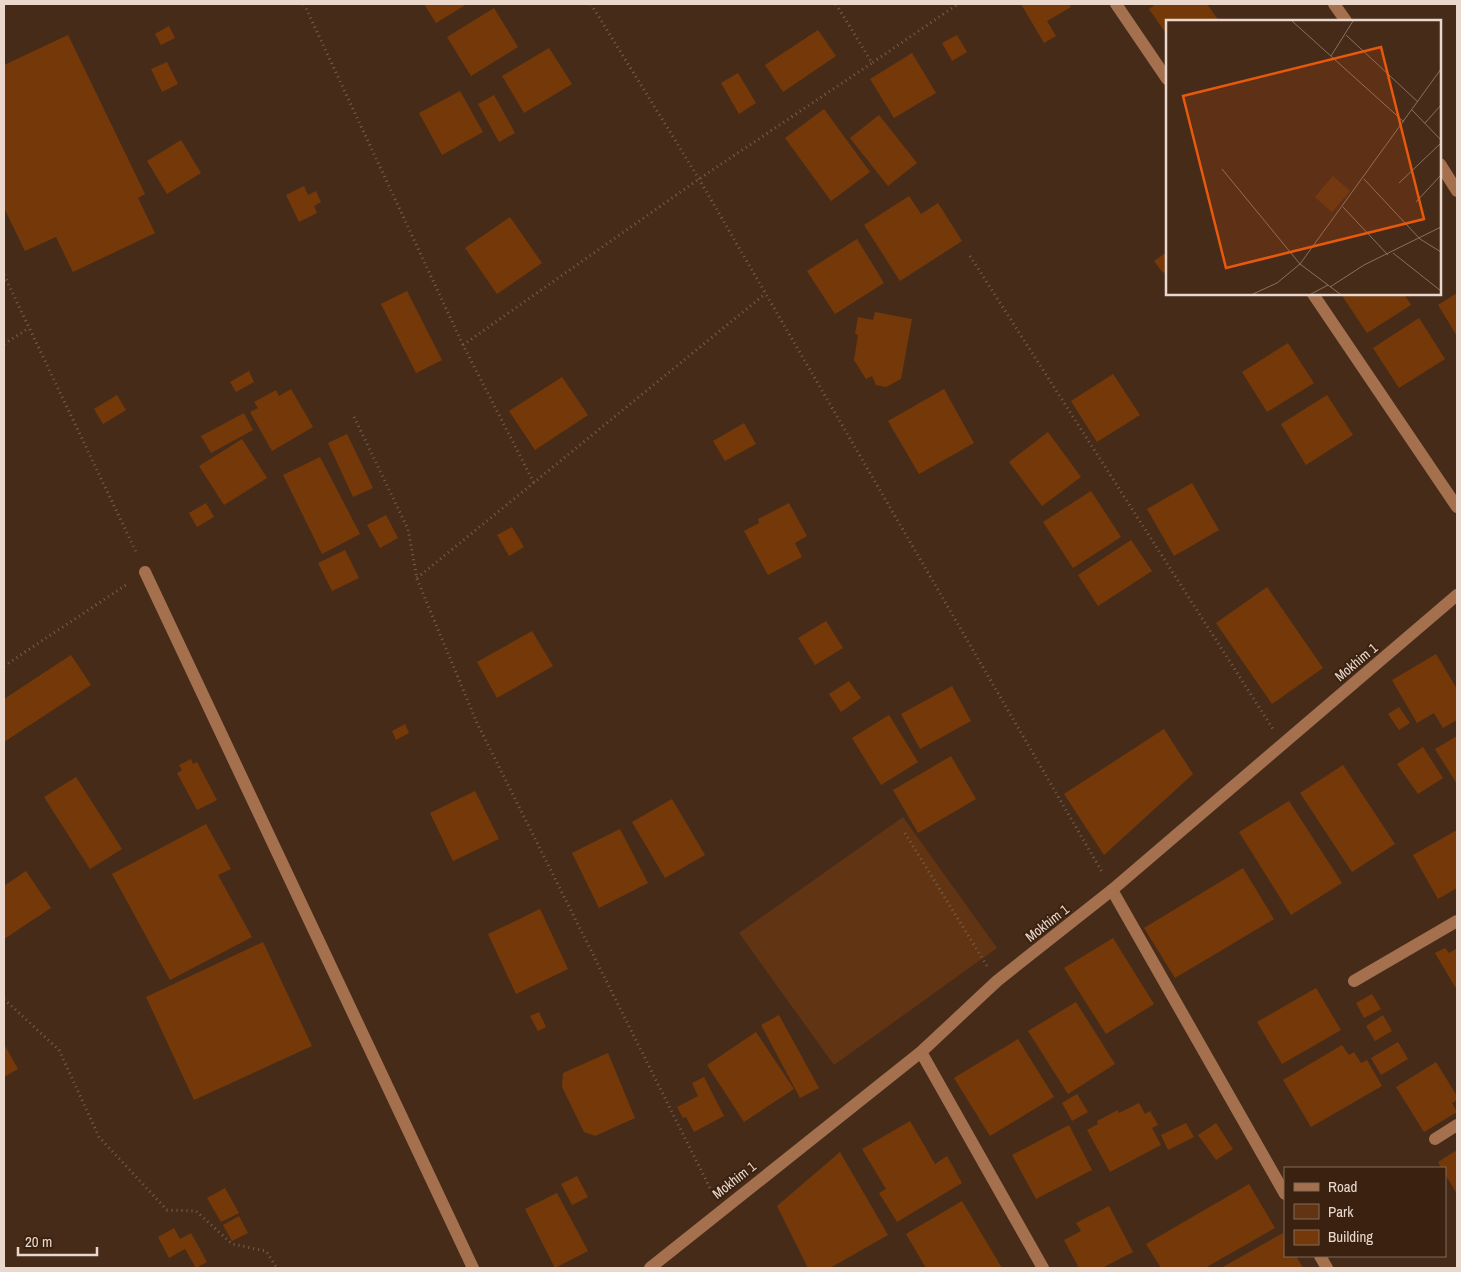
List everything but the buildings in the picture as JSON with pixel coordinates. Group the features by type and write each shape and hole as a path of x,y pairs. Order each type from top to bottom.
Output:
{"street":[{"path":"1116,4 1166,78"},
{"path":"1334,4 1345,20"},
{"path":"1441,166 1457,191"},
{"path":"1314,295 1457,507"},
{"path":"145,572 473,1268"},
{"name":"Mokhim 1","path":"650,1268 921,1052 997,982 1112,890 1457,595"},
{"path":"1112,890 1284,1192"},
{"path":"1354,981 1457,921"},
{"path":"921,1052 1043,1268"},
{"path":"1435,1139 1457,1125"}],"path":[{"path":"304,4 463,345 534,483"},
{"path":"591,4 699,180 1112,890"},
{"path":"836,4 872,63"},
{"path":"463,345 699,180 958,4"},
{"path":"970,256 1282,744"},
{"path":"4,275 145,572 4,666"},
{"path":"417,579 765,294"},
{"path":"4,344 29,328"},
{"path":"354,417 408,529 417,579 477,723 721,1210"},
{"path":"905,833 997,982"},
{"path":"4,999 59,1050 99,1137 167,1210 196,1211 232,1244 266,1251 277,1268"}],"green space":[{"path":"903,817 997,948 834,1065 739,933"}]}
